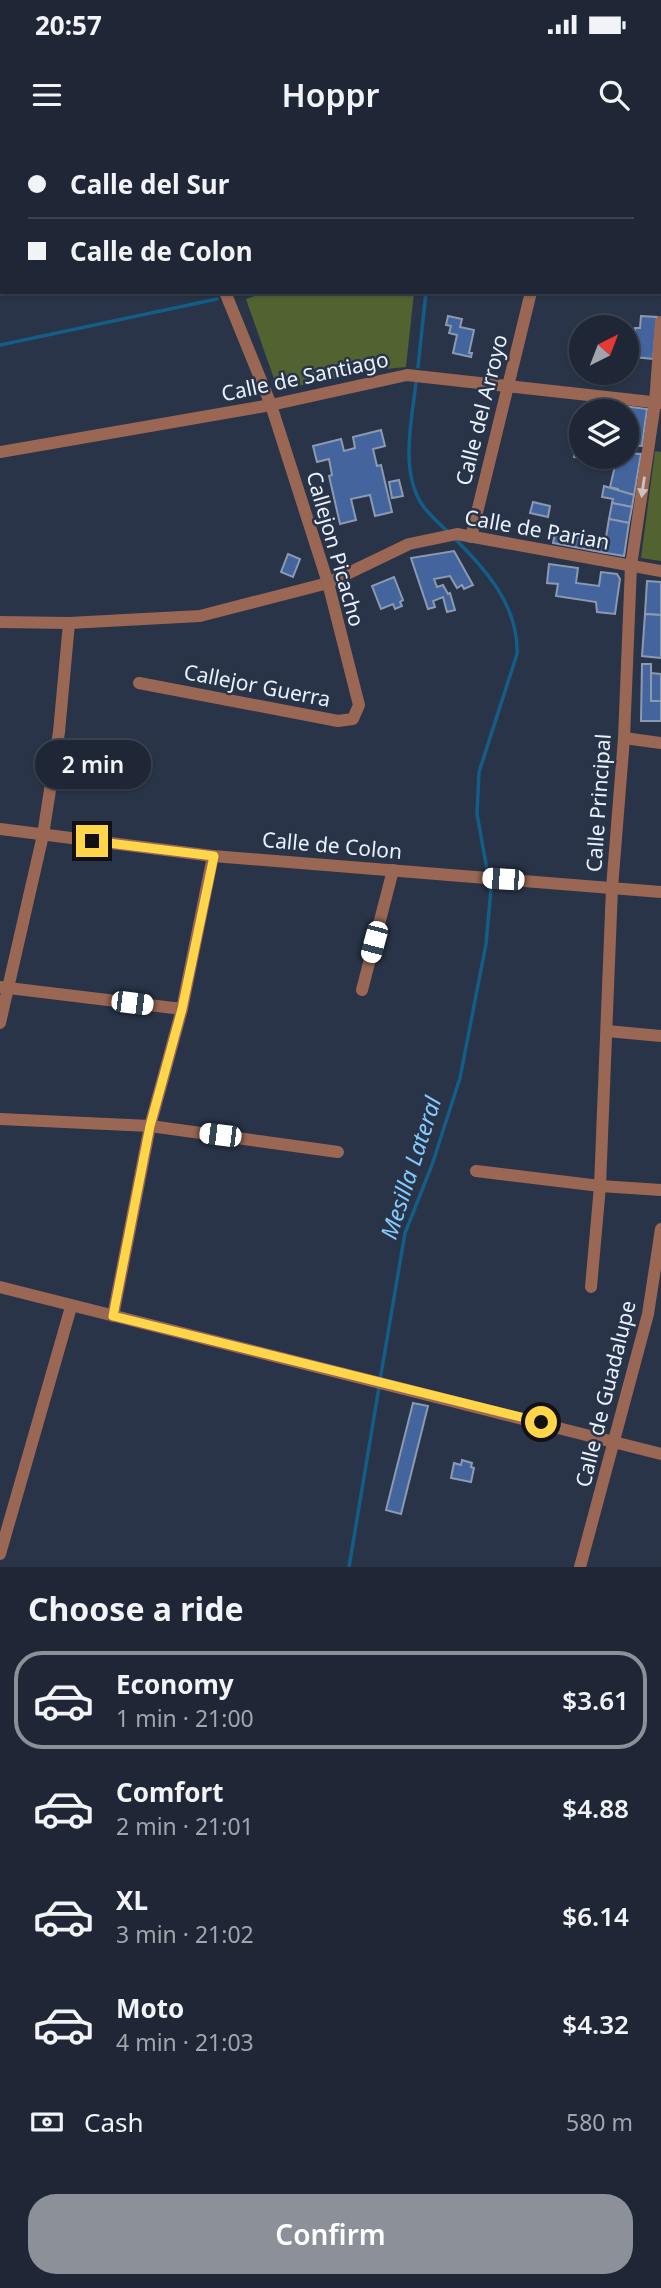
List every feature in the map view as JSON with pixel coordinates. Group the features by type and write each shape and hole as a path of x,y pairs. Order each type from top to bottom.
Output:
{"street":[{"name":"Callejon Picacho","path":"226,294 271,405 328,583 359,705"},
{"name":"Calle del Arroyo","path":"471,537 530,294"},
{"name":"Calle Principal","path":"591,1287 600,1186 612,888 624,738 631,566 658,403 661,322"},
{"name":"Calle de Santiago","path":"0,452 271,405 407,375 658,403"},
{"name":"Calle de Parian","path":"0,622 69,623 200,616 328,583 409,544 457,534 661,570"},
{"path":"0,1023 3,987 43,835 59,732 69,623"},
{"name":"Callejor Guerra","path":"139,683 338,720 354,719 359,705"},
{"path":"624,738 661,743"},
{"name":"Calle de Colon","path":"0,829 214,856 661,891"},
{"path":"113,1316 150,1126 182,1009 214,856"},
{"path":"362,990 393,870"},
{"path":"3,987 182,1009"},
{"path":"607,1031 661,1036"},
{"path":"0,1119 150,1126 338,1152"},
{"path":"476,1171 600,1186 661,1190"},
{"name":"Calle de Guadalupe","path":"580,1567 648,1314 661,1228"},
{"path":"0,1287 661,1454"},
{"path":"0,1554 71,1307"}],"green space":[{"path":"260,294 414,294 406,367 377,370 278,390 246,299"},
{"path":"655,451 661,452 661,561 641,558"}],"building":[{"path":"448,316 462,319 460,327 474,330 469,353 472,353 471,357 453,353 457,335 449,333 451,326 446,325"},
{"path":"641,316 657,317 653,359 639,358"},
{"path":"639,408 647,409 642,446 639,446"},
{"path":"381,430 385,446 373,449 377,466 381,465 392,512 375,516 370,495 351,499 356,520 340,524 329,476 332,475 329,459 317,462 313,446 341,439 344,451 355,448 353,437"},
{"path":"614,469 638,469 634,495 618,492 618,489 610,487"},
{"path":"399,480 403,496 392,498 389,482"},
{"path":"604,486 634,495 632,507 612,503 613,499 602,497"},
{"path":"533,502 550,506 548,517 530,513"},
{"path":"612,503 632,507 629,523 609,519"},
{"path":"609,519 629,523 624,556 606,553"},
{"path":"555,533 608,543 606,553 553,543"},
{"path":"454,551 473,585 464,589 462,585 457,588 450,576 434,579 437,587 443,585 448,594 450,593 455,610 447,612 443,597 433,601 435,607 428,609 411,558"},
{"path":"288,554 300,559 293,577 281,572"},
{"path":"549,564 578,568 576,583 599,586 601,572 617,574 620,579 615,614 597,612 596,602 556,596 558,584 547,583"},
{"path":"394,577 403,600 400,602 402,606 395,609 393,604 381,609 372,586"},
{"path":"647,581 661,582 661,615 645,614"},
{"path":"645,614 661,615 661,658 642,656"},
{"path":"642,664 651,664 651,701 661,701 661,721 641,721"},
{"path":"651,673 661,674 661,701 651,701"},
{"path":"413,1403 428,1406 401,1514 386,1510"},
{"path":"462,1460 472,1463 471,1467 474,1468 471,1482 451,1478 454,1463 461,1465"}],"waterway":[{"path":"418,367 426,294"},
{"path":"0,345 217,299"},
{"path":"416,382 409,444 411,475 421,503 448,532"},
{"path":"453,537 477,562 498,590 512,620 516,637 517,654 479,772 477,814 488,875"},
{"name":"Mesilla Lateral","path":"380,1380 405,1233 432,1165 460,1078 486,944 491,889"},
{"name":"Mesilla Lateral","path":"349,1567 379,1387"}],"route":[{"path":"92,841 214,856 182,1009 150,1126 113,1316 541,1422"}]}
